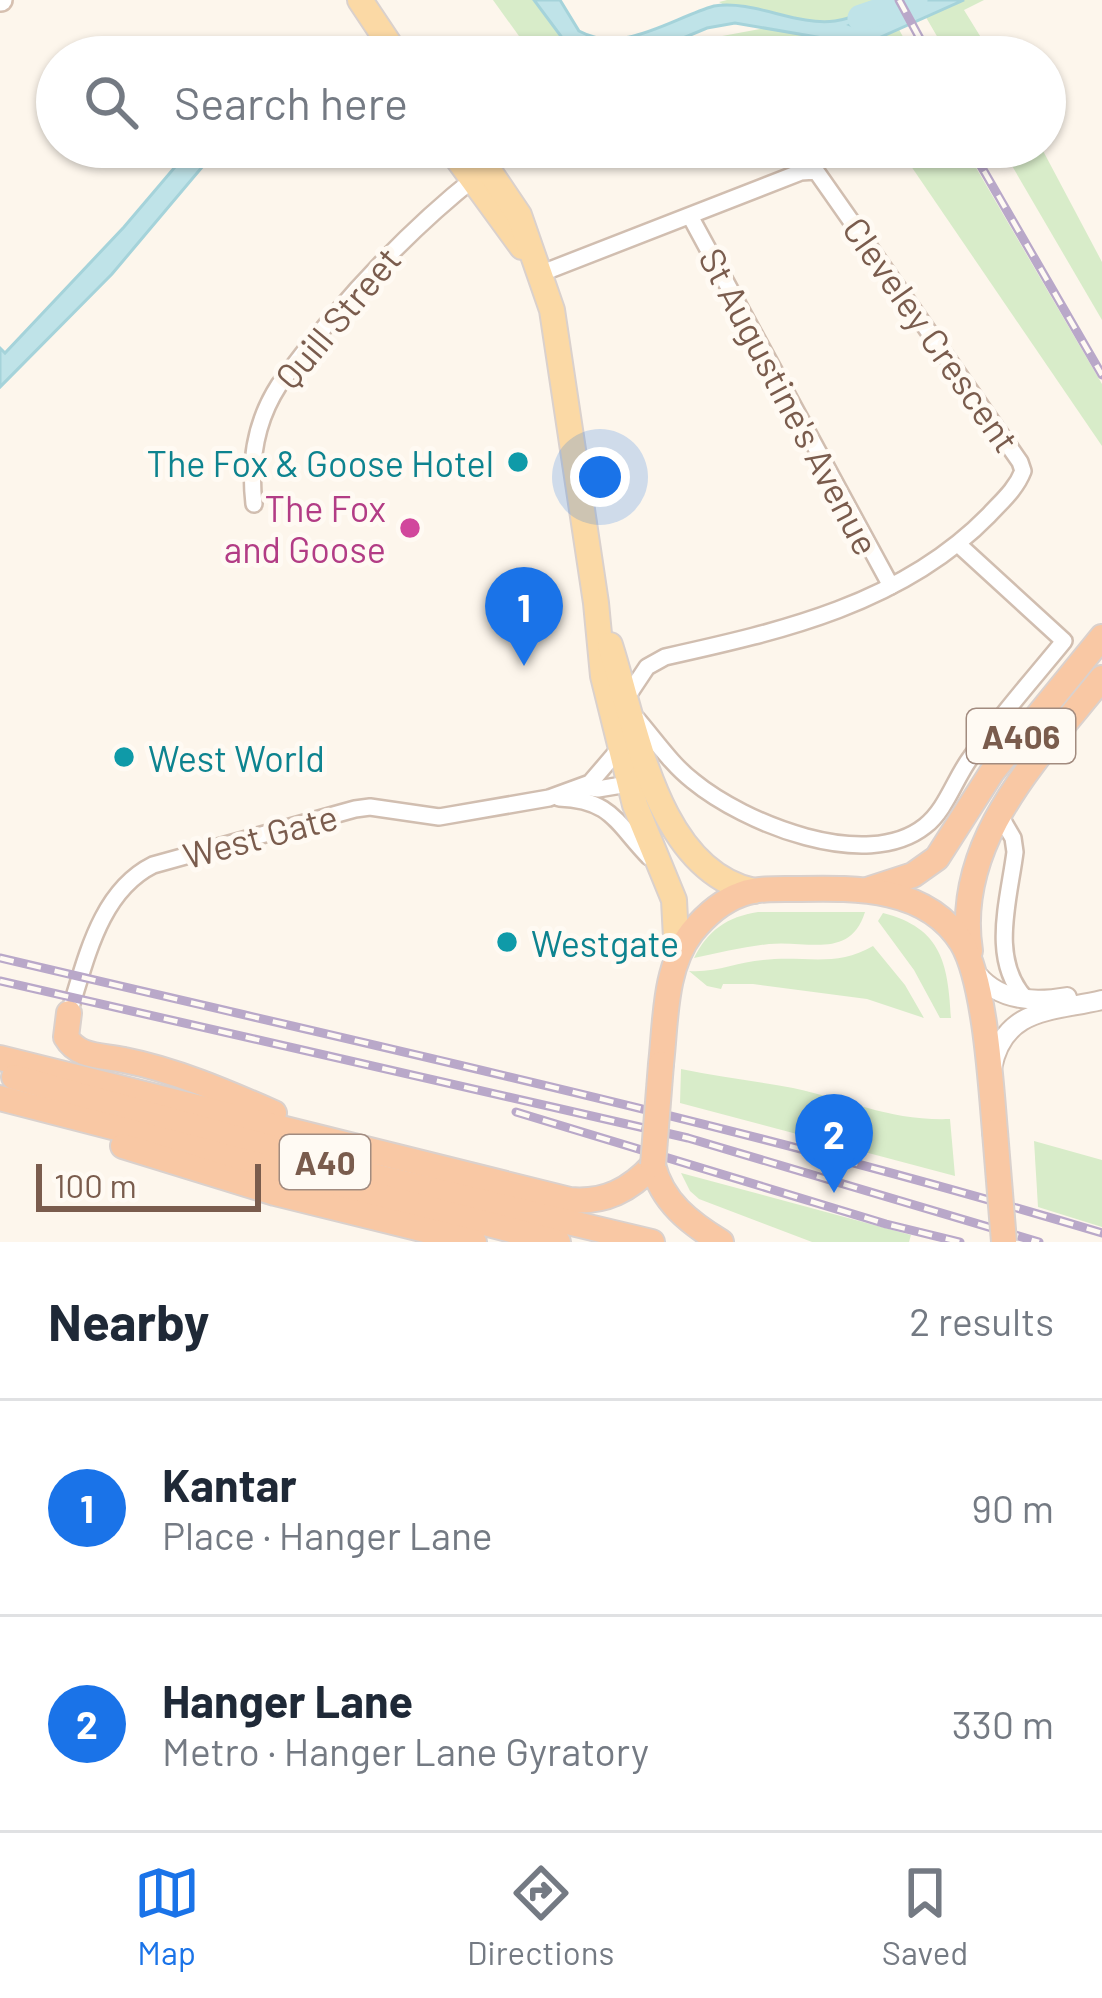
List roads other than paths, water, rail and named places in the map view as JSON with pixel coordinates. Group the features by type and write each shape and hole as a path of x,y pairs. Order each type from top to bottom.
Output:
{"highway":[{"name":"A406","path":"868,889 913,875 932,862 950,842 992,772 1102,637"},
{"name":"A406","path":"1004,1242 990,1085 967,925 970,891 999,814 1102,678"},
{"name":"A406","path":"676,957 713,911 754,891 868,889 934,914 959,940 972,966"},
{"path":"676,957 653,1165 677,1210 721,1242"},
{"path":"69,1013 66,1037 82,1053 127,1060 219,1089 344,1144"},
{"name":"A40","path":"0,1058 576,1201 619,1193 653,1165"},
{"name":"A40","path":"0,1073 409,1185 652,1242"},
{"name":"A40","path":"0,1101 288,1197 474,1242"},
{"name":"A40","path":"0,1101 558,1242"}],"main road":[{"path":"360,0 384,36"},
{"path":"480,168 519,215 542,273 562,371 603,676 620,748 686,845 718,875 754,891"},
{"path":"596,603 629,705 659,868 674,900 676,957"}],"street":[{"name":"Quill Street","path":"254,504 256,434 279,385 373,269 475,168"},
{"name":"Cleveley Crescent","path":"542,273 801,172 816,171 1023,471 1015,487 958,544 891,586 808,623 665,657 646,667 629,705"},
{"name":"St Augustine's Avenue","path":"690,216 891,586"},
{"path":"629,705 690,779 704,789 790,831 833,844 856,848 899,840 925,827 969,758 1064,641 958,544"},
{"name":"West Gate","path":"69,1013 110,906 131,878 190,852 356,809 439,817 549,798 584,787 620,748"},
{"name":"West Gate","path":"584,787 640,782"},
{"name":"West Gate","path":"549,798 585,800 611,811 659,868"},
{"path":"999,814 1011,832 1015,853 1004,954 1010,976 1026,999"},
{"path":"972,966 991,990 1026,999 1102,996"},
{"path":"990,1085 997,1049 1012,1025 1102,996"}],"water":[{"path":"534,0 560,0 579,31 593,36 561,36"},
{"path":"906,0 850,25 858,28 921,0 964,0 883,36 811,36 735,23 688,36 633,36 714,6 745,7 820,22"},
{"path":"174,168 201,168 112,274 0,387 0,348 5,353"}],"waterway":[{"path":"861,18 914,0"}],"railway":[{"path":"899,0 919,36"},
{"path":"982,168 1102,375"},
{"path":"0,958 691,1121 1102,1233"},
{"path":"0,981 688,1138 1039,1242"},
{"path":"516,1112 960,1242"}],"place":[{"name":"The Fox & Goose Hotel","path":"518,462"},
{"name":"The Fox and Goose","path":"410,528"},
{"name":"Kantar","path":"524,666"},
{"name":"West World","path":"124,757"},
{"name":"Westgate","path":"507,942"},
{"name":"Hanger Lane","path":"834,1193"}]}
